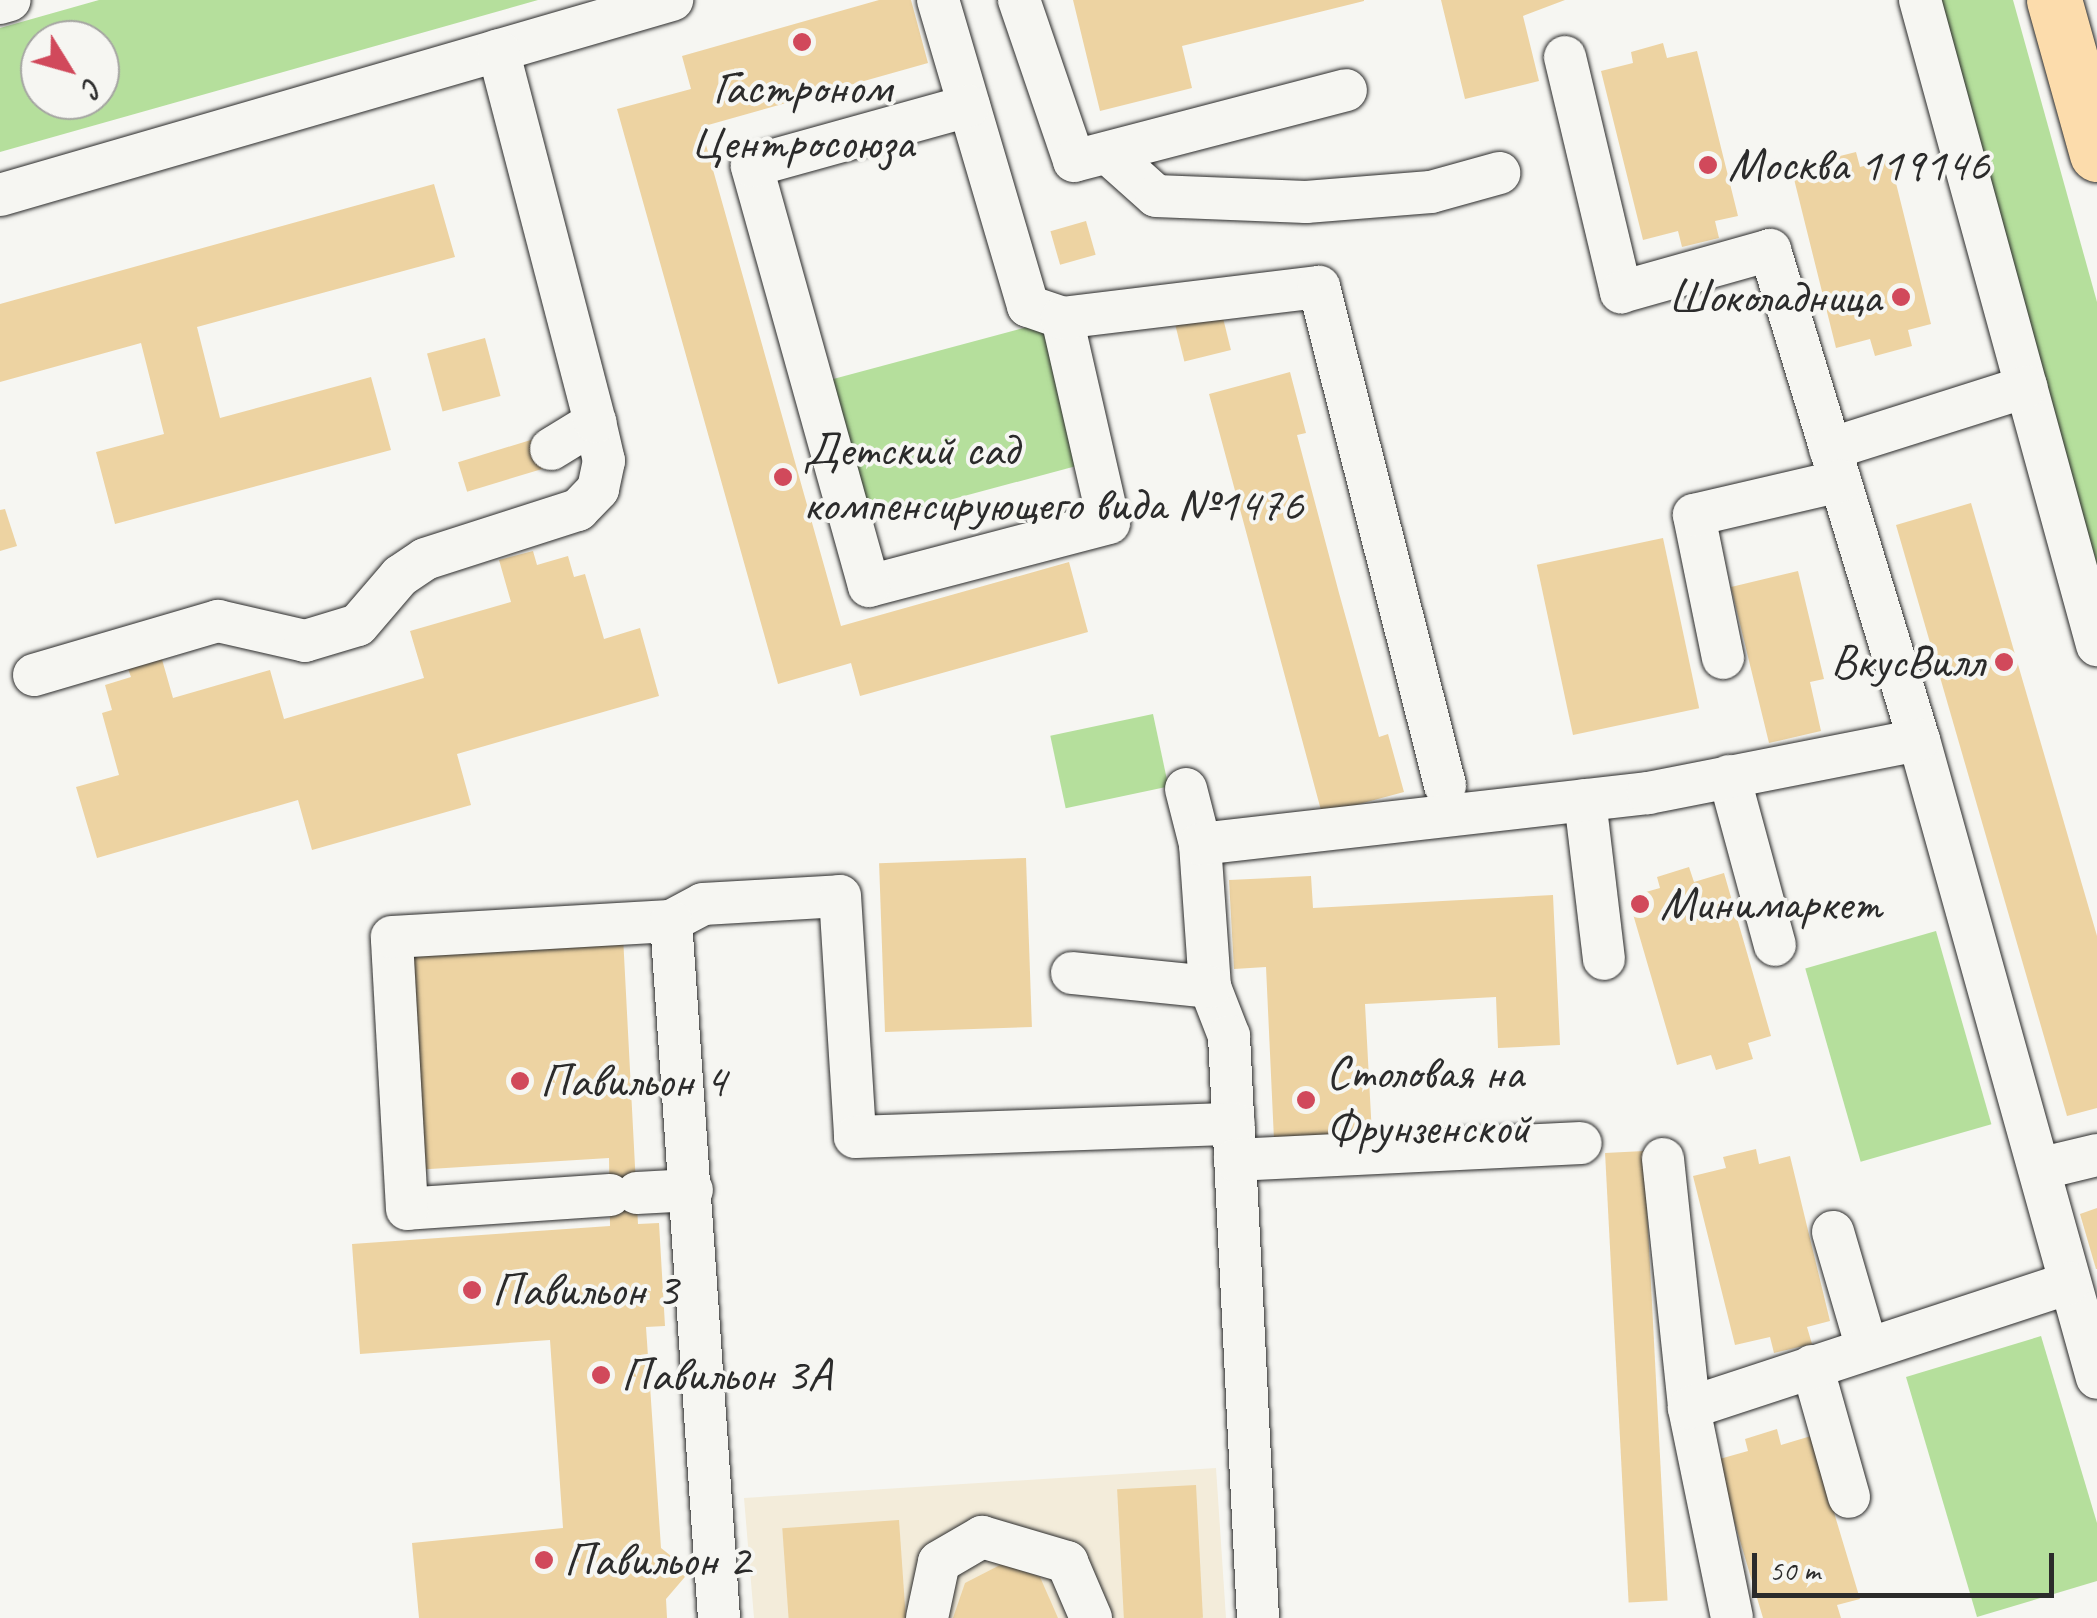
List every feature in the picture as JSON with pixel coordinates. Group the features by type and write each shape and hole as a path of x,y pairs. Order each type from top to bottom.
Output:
{"main road":[{"path":"2054,0 2097,154"}],"street":[{"path":"0,3 10,0"},
{"path":"0,194 672,0"},
{"path":"938,0 1028,306 1062,318 1319,287 1444,785"},
{"path":"1019,0 1074,162 1346,90"},
{"path":"1920,0 2097,645"},
{"path":"34,675 218,620 305,641 358,625 400,576 425,558 578,510 598,489 601,475 595,422 498,50"},
{"path":"1565,57 1621,292 1770,250 1919,740 2042,1168 2068,1284 2097,1378"},
{"path":"969,106 752,166 870,586 1109,523 1062,318"},
{"path":"1108,153 1156,196 1306,202 1431,192 1499,172"},
{"path":"1722,658 1694,515 1835,465 2026,387"},
{"path":"551,449 595,422"},
{"path":"1200,844 1585,800 1919,740"},
{"path":"1729,776 1774,945"},
{"path":"1186,789 1200,844 1210,987 1229,1036 1258,1618"},
{"path":"1585,800 1604,959"},
{"path":"692,1190 408,1209 392,938 670,921 703,904 840,896 855,1137 1581,1143"},
{"path":"670,921 692,1190 719,1618"},
{"path":"1072,974 1210,987"},
{"path":"2042,1168 2097,1155"},
{"path":"1663,1158 1689,1408 1732,1618"},
{"path":"1833,1232 1868,1348"},
{"path":"1689,1408 2068,1284"},
{"path":"1812,1366 1849,1498"},
{"path":"927,1618 938,1562 982,1537 1067,1562 1091,1618"}],"shaded area":[{"path":"1216,1468 1226,1618 754,1618 744,1498"}],"green space":[{"path":"99,0 538,0 120,118 120,20 28,20"},
{"path":"1930,0 2013,0 2097,302 2097,598"},
{"path":"20,22 20,120 113,120 0,152 0,28"},
{"path":"1042,323 1080,465 869,521 831,379"},
{"path":"1153,714 1168,786 1066,808 1050,736"},
{"path":"1936,931 1991,1124 1861,1162 1805,968"},
{"path":"2041,1336 2097,1523 2097,1581 1977,1617 1906,1377"}],"building":[{"path":"879,0 911,0 928,63 701,127 841,626 1069,562 1088,632 860,696 851,663 778,684 617,109 691,89 682,56"},
{"path":"1073,0 1364,1 1182,46 1192,88 1100,111"},
{"path":"1441,0 1565,0 1523,16 1539,81 1465,99"},
{"path":"1663,43 1667,58 1697,51 1738,216 1715,221 1719,238 1682,247 1678,231 1643,240 1601,71 1633,63 1631,52"},
{"path":"1856,152 1860,167 1890,159 1931,324 1908,330 1912,346 1875,356 1870,339 1836,348 1794,179 1826,171 1824,160"},
{"path":"434,184 455,257 197,327 220,418 371,377 391,450 115,524 96,452 164,434 141,343 0,382 0,304"},
{"path":"1086,221 1096,255 1060,265 1050,231"},
{"path":"1222,314 1231,350 1184,362 1175,326"},
{"path":"485,338 501,396 443,411 427,354"},
{"path":"1290,372 1306,433 1297,435 1339,593 1379,737 1388,734 1404,792 1322,814 1209,394"},
{"path":"547,435 556,465 467,492 458,462"},
{"path":"1971,503 2097,936 2097,1108 2067,1116 1896,525"},
{"path":"5,509 17,546 0,551 0,510"},
{"path":"1663,538 1699,708 1573,735 1537,565"},
{"path":"533,551 537,565 568,556 574,577 585,574 604,639 640,628 659,696 457,754 471,805 312,850 298,800 97,858 76,787 119,775 102,713 112,710 105,685 131,677 127,666 161,656 173,698 270,670 284,719 424,678 410,631 511,602 499,560"},
{"path":"1798,571 1824,679 1810,682 1821,731 1769,743 1731,587"},
{"path":"1026,858 1032,1027 885,1032 879,863"},
{"path":"1689,867 1694,882 1724,873 1771,1036 1748,1043 1753,1059 1716,1070 1711,1055 1677,1065 1628,897 1660,888 1657,877"},
{"path":"1311,876 1313,908 1553,895 1560,1045 1498,1048 1496,997 1365,1004 1372,1135 1274,1140 1266,967 1234,969 1229,880"},
{"path":"623,936 638,1224 659,1223 665,1326 646,1327 661,1548 690,1571 666,1599 667,1618 419,1618 412,1543 563,1528 550,1340 360,1354 352,1244 610,1226 609,1158 414,1170 401,951"},
{"path":"1756,1149 1759,1164 1790,1156 1830,1321 1807,1327 1812,1344 1774,1353 1770,1337 1735,1345 1693,1176 1726,1168 1723,1157"},
{"path":"1644,1151 1668,1600 1629,1602 1605,1153"},
{"path":"2097,1208 2097,1269 2096,1269 2080,1214"},
{"path":"1777,1429 1781,1445 1811,1436 1860,1599 1837,1605 1841,1618 1763,1618 1716,1460 1748,1451 1745,1439"},
{"path":"1196,1485 1203,1618 1124,1618 1117,1489"},
{"path":"899,1520 906,1618 789,1618 782,1528"},
{"path":"1002,1564 1040,1577 1058,1618 953,1618 965,1583"}],"place":[{"name":"Гастроном Центросоюза","path":"802,42"},
{"name":"Москва 119146","path":"1708,165"},
{"name":"Шоколадница","path":"1901,297"},
{"name":"Детский сад компенсирующего вида №1476","path":"783,477"},
{"name":"ВкусВилл","path":"2004,662"},
{"name":"Минимаркет","path":"1640,904"},
{"name":"Павильон 4","path":"520,1081"},
{"name":"Столовая на Фрунзенской","path":"1306,1100"},
{"name":"Павильон 3","path":"472,1290"},
{"name":"Павильон 3А","path":"601,1375"},
{"name":"Павильон 2","path":"544,1560"}]}
